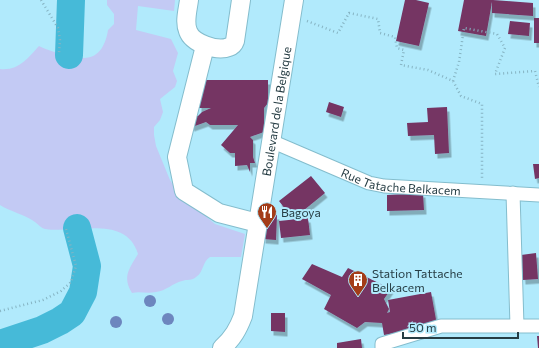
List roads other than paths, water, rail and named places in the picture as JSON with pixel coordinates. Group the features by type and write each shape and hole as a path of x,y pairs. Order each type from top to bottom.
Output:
{"main road":[{"path":"189,0 186,24 190,36 205,46 228,48 233,45 235,41 241,0"},
{"name":"Boulevard de la Belgique","path":"222,348 234,335 243,316 293,8"},
{"path":"205,46 177,157 184,191 219,213 257,226"}],"street":[{"name":"Rue Tatache Belkacem","path":"271,141 369,183 384,186 539,195"},
{"path":"513,194 517,326"},
{"path":"382,348 382,344 441,326 539,326"}],"waterway":[{"path":"69,55 71,0"},
{"path":"0,344 42,330 72,313 83,292 87,266 77,228"}],"place":[{"name":"Bagoya","path":"267,229"},
{"name":"Station Tattache Belkacem","path":"358,297"}]}
